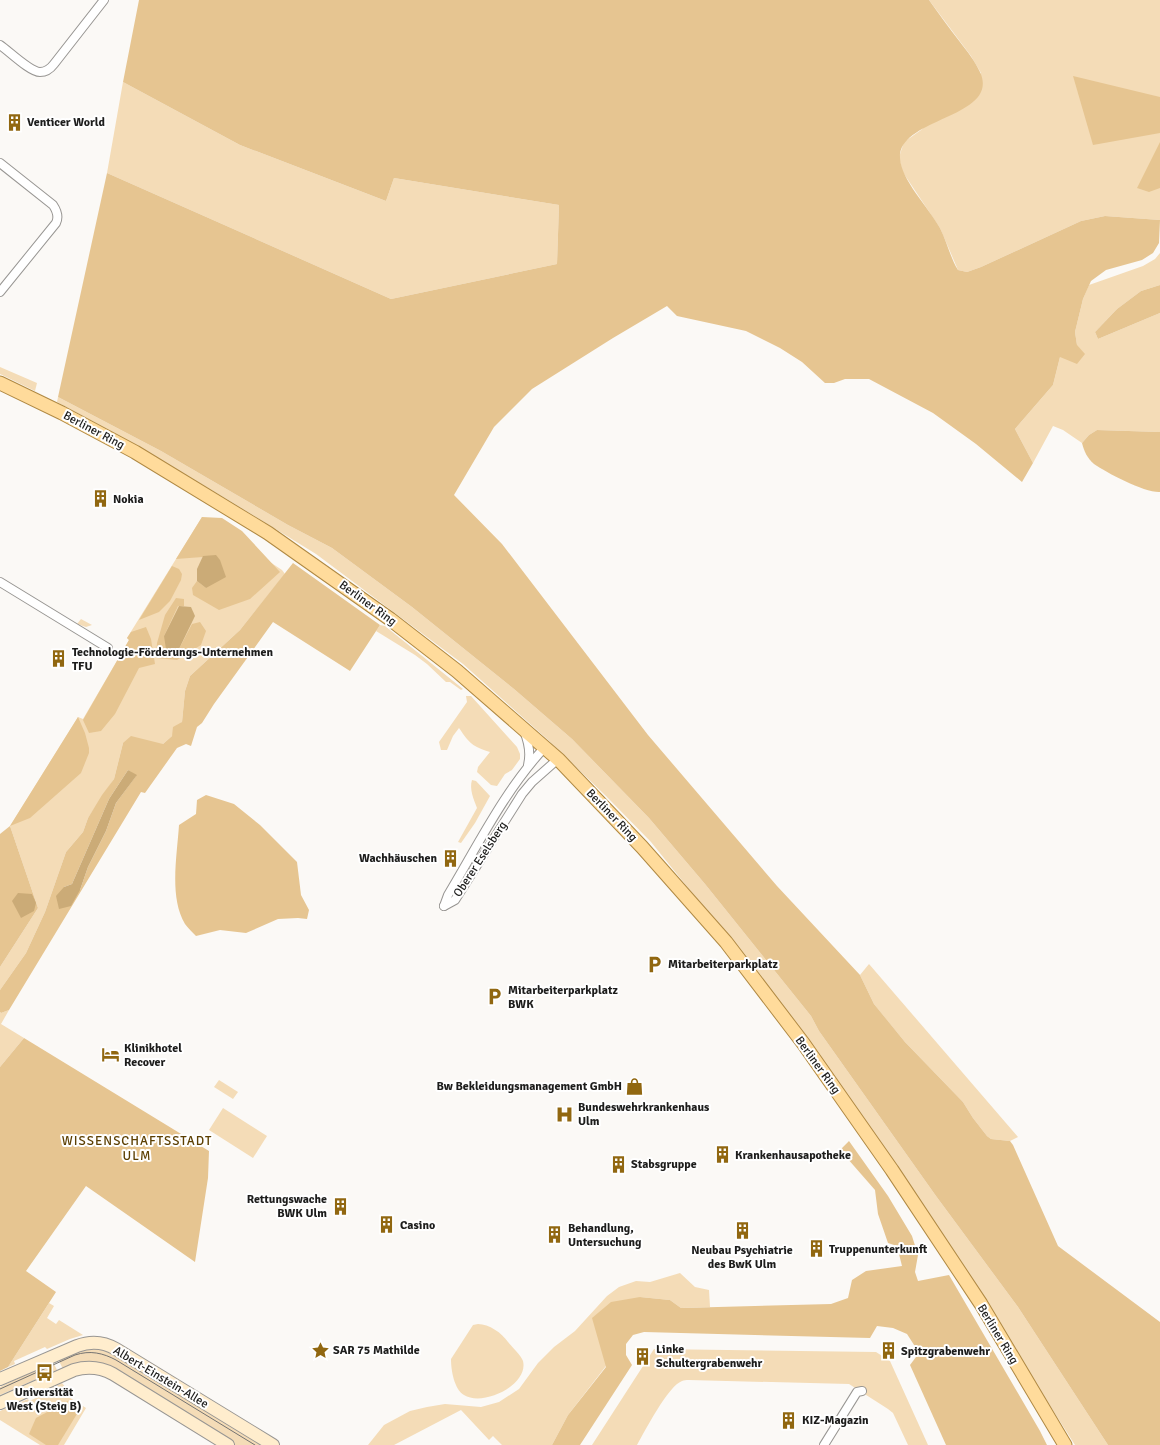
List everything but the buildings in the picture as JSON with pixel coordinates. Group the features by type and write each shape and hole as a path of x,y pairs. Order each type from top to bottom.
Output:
{"main road":[{"name":"Berliner Ring","path":"0,382 122,445 179,478 310,561 390,618 457,671 546,747 642,847 726,942 803,1043 892,1170 981,1304 1064,1445"}],"street":[{"path":"0,45 30,68 37,72 45,71 54,64 104,0"},
{"path":"0,163 50,203 55,208 57,213 56,223 0,292"},
{"path":"0,582 108,648"},
{"path":"522,727 529,747 530,756 528,766"},
{"name":"Oberer Eselsberg","path":"546,747 528,766 500,808 448,895 444,906 455,900 522,794 532,782 558,759"},
{"name":"Albert-Einstein-Allee","path":"0,1379 76,1346 87,1343 102,1344 116,1349 272,1445"},
{"name":"Albert-Einstein-Allee","path":"0,1403 74,1370 87,1367 96,1368 113,1374 228,1445"},
{"path":"824,1445 857,1392 862,1391"}],"shaded area":[{"path":"139,0 929,0 976,64 980,72 983,87 976,99 963,109 915,134 904,144 900,158 902,167 910,185 940,228 958,270 967,272 981,267 1081,221 1105,216 1160,220 1159,243 1153,253 1142,260 1106,270 1091,281 1083,299 1075,332 1077,345 1085,354 1077,364 1060,357 1053,385 1015,429 1033,463 1022,482 976,444 933,413 869,379 845,379 834,383 825,383 802,362 780,348 746,331 677,316 667,306 532,389 494,427 454,495 502,544 648,735 777,886 860,975 874,1004 905,1042 963,1102 987,1136 991,1139 1010,1141 1058,1246 1160,1322 1160,1445 1108,1445 1018,1307 936,1196 819,1031 811,1016 705,884 649,818 572,739 514,689 412,607 332,548 288,525 161,451 58,397 107,173 391,299 557,264 559,205 394,178 386,201 240,145 123,82"},
{"path":"929,0 1160,0 1160,220 1105,216 1081,221 981,267 967,272 958,270 940,228 902,171 899,157 904,142 921,130 981,73 971,56"},
{"path":"1073,76 1160,97 1160,133 1093,145"},
{"path":"123,82 240,145 386,201 394,178 559,205 557,264 391,299 107,173"},
{"path":"1160,142 1160,188 1149,192 1137,188"},
{"path":"1160,253 1160,285 1141,291 1117,309 1095,332 1098,339 1160,313 1160,432 1097,430 1089,435 1082,443 1063,430 1053,426 1033,463 1015,429 1053,385 1060,357 1077,345 1075,332 1083,299 1089,285 1143,266 1155,259"},
{"path":"1160,285 1160,313 1098,339 1095,332 1117,309 1141,291"},
{"path":"0,367 37,383 35,391 0,374"},
{"path":"58,397 161,451 288,525 332,548 412,607 514,689 572,739 649,818 705,884 811,1016 819,1031 936,1196 1018,1307 1108,1445 1075,1445 897,1165 808,1040 651,842 606,796 547,739 463,664 316,554 127,440 57,402"},
{"path":"1097,430 1160,432 1160,492 1145,489 1126,482 1094,464 1086,454 1082,443 1089,435"},
{"path":"202,517 282,570 285,574 240,630 190,676 185,691 182,722 172,736 163,744 123,743 114,779 88,818 83,832 66,852 45,912 26,953 0,990 0,967 38,908 10,826 78,717 83,719 129,640 127,638"},
{"path":"202,517 222,518 242,531 280,572 250,599 219,610 193,595 192,588 197,581 206,588 216,556 176,559"},
{"path":"216,555 220,560 226,577 206,588 197,581 197,569 203,556"},
{"path":"293,563 380,625 350,671 273,622 202,723 197,727 191,746 186,744 177,748 145,793 141,792 9,1010 1,1013 0,990 26,953 45,912 66,852 83,832 88,818 114,779 123,743 131,736 163,744 172,736 173,727 182,722 185,691 190,676 240,630","holes":["128,770 136,776 116,803 106,831 88,867 80,890 64,887 72,884 109,799"]},
{"path":"172,566 179,569 182,574 181,580 170,601 159,612 139,620"},
{"path":"176,598 184,599 184,606 178,606 164,636 178,651 192,624 200,622 206,631 201,645 177,660 156,658 157,643 165,615"},
{"path":"179,606 191,607 195,616 178,651 166,649 164,636"},
{"path":"81,619 92,625 86,627 77,624"},
{"path":"380,625 385,626 463,689 461,690 450,682 446,682 415,655 376,631"},
{"path":"146,627 151,639 155,664 139,668 115,714 101,731 89,733 83,720 129,640 127,638 131,632"},
{"path":"466,696 471,696 517,747 520,754 520,759 512,770 505,774 497,786 491,785 477,772 478,767 490,752 472,744 459,728 453,736 447,750 441,750 439,742 467,702"},
{"path":"78,717 85,733 89,748 89,753 81,773 30,818 10,826"},
{"path":"128,770 137,775 116,803 106,831 88,867 80,890 71,906 59,909 56,896 64,887 72,884 109,799"},
{"path":"472,780 476,781 490,796 475,823 461,843 458,842 477,808 471,791"},
{"path":"206,795 234,804 260,825 297,862 301,895 309,910 307,919 278,919 246,933 220,930 196,936 186,926 177,902 175,876 179,825 196,814 197,800"},
{"path":"10,826 38,908 0,967 0,834"},
{"path":"18,893 32,894 36,903 34,911 21,918 12,901"},
{"path":"869,964 1018,1137 1010,1141 991,1139 987,1136 963,1102 905,1042 874,1004 860,975"},
{"path":"9,1010 1,1024 24,1038 0,1067 0,1012"},
{"path":"24,1038 209,1151 208,1178 195,1262 86,1186 26,1271 56,1292 8,1367 0,1371 0,1067"},
{"path":"219,1080 238,1092 233,1099 214,1087"},
{"path":"223,1108 267,1136 253,1158 209,1130"},
{"path":"849,1141 888,1196 912,1236 918,1255 915,1272 918,1281 949,1275 1047,1445 946,1445 910,1365 916,1357 916,1348 907,1334 893,1328 877,1326 870,1338 644,1332 633,1335 626,1344 626,1355 632,1365 580,1445 552,1445 568,1415 606,1367 592,1318 611,1302 640,1297 670,1300 681,1308 831,1304 848,1298 852,1280 866,1271 902,1266 897,1246 888,1243 878,1214 875,1190 840,1150"},
{"path":"680,1273 695,1287 709,1290 710,1307 681,1308 670,1300 640,1297 606,1366 568,1415 552,1445 502,1445 493,1436 489,1440 461,1410 394,1445 368,1445 384,1425 410,1411 445,1404 481,1407 499,1402 519,1389 538,1363 554,1347 575,1331 607,1296 619,1287 636,1281 650,1282"},
{"path":"49,1303 54,1306 47,1318 56,1324 59,1320 83,1335 47,1349 45,1347 14,1361 15,1364 8,1367"},
{"path":"478,1324 491,1327 499,1332 522,1359 523,1370 519,1378 503,1392 493,1396 472,1398 464,1395 455,1384 452,1374 451,1359 473,1325"},
{"path":"100,1346 266,1445 234,1445 118,1373 64,1371 57,1357"},
{"path":"654,1349 876,1352 890,1361 928,1445 908,1445 893,1413 849,1384 685,1380 676,1385 670,1391 637,1445 592,1445"},
{"path":"53,1362 57,1370 0,1395 0,1387"},
{"path":"62,1383 67,1389 64,1394 86,1408 64,1445 40,1445 0,1420 0,1411 28,1399 29,1401 36,1398 35,1396"},
{"path":"68,1401 80,1409 58,1445 46,1445 29,1434 36,1418"}],"tram line":[{"path":"0,1389 75,1355 81,1353 101,1354 116,1360 255,1445"}],"place":[{"name":"Venticer World","path":"14,122"},
{"name":"Nokia","path":"100,499"},
{"name":"Technologie-Förderungs-Unternehmen TFU","path":"59,659"},
{"name":"Wachhäuschen","path":"450,858"},
{"name":"Mitarbeiterparkplatz","path":"655,964"},
{"name":"Mitarbeiterparkplatz BWK","path":"495,997"},
{"name":"Klinikhotel Recover","path":"111,1055"},
{"name":"Bw Bekleidungsmanagement GmbH","path":"635,1086"},
{"name":"Bundeswehrkrankenhaus Ulm","path":"565,1114"},
{"name":"Krankenhausapotheke","path":"722,1155"},
{"name":"Stabsgruppe","path":"618,1164"},
{"name":"Rettungswache BWK Ulm","path":"340,1206"},
{"name":"Casino","path":"387,1225"},
{"name":"Neubau Psychiatrie des BwK Ulm","path":"742,1231"},
{"name":"Behandlung, Untersuchung","path":"555,1235"},
{"name":"Truppenunterkunft","path":"816,1249"},
{"name":"SAR 75 Mathilde","path":"320,1350"},
{"name":"Spitzgrabenwehr","path":"888,1351"},
{"name":"Linke Schultergrabenwehr","path":"643,1356"},
{"name":"Universität West (Steig B)","path":"44,1373"},
{"name":"KIZ-Magazin","path":"789,1420"}],"district":[{"name":"WISSENSCHAFTSSTADT ULM","path":"137,1148"}]}
